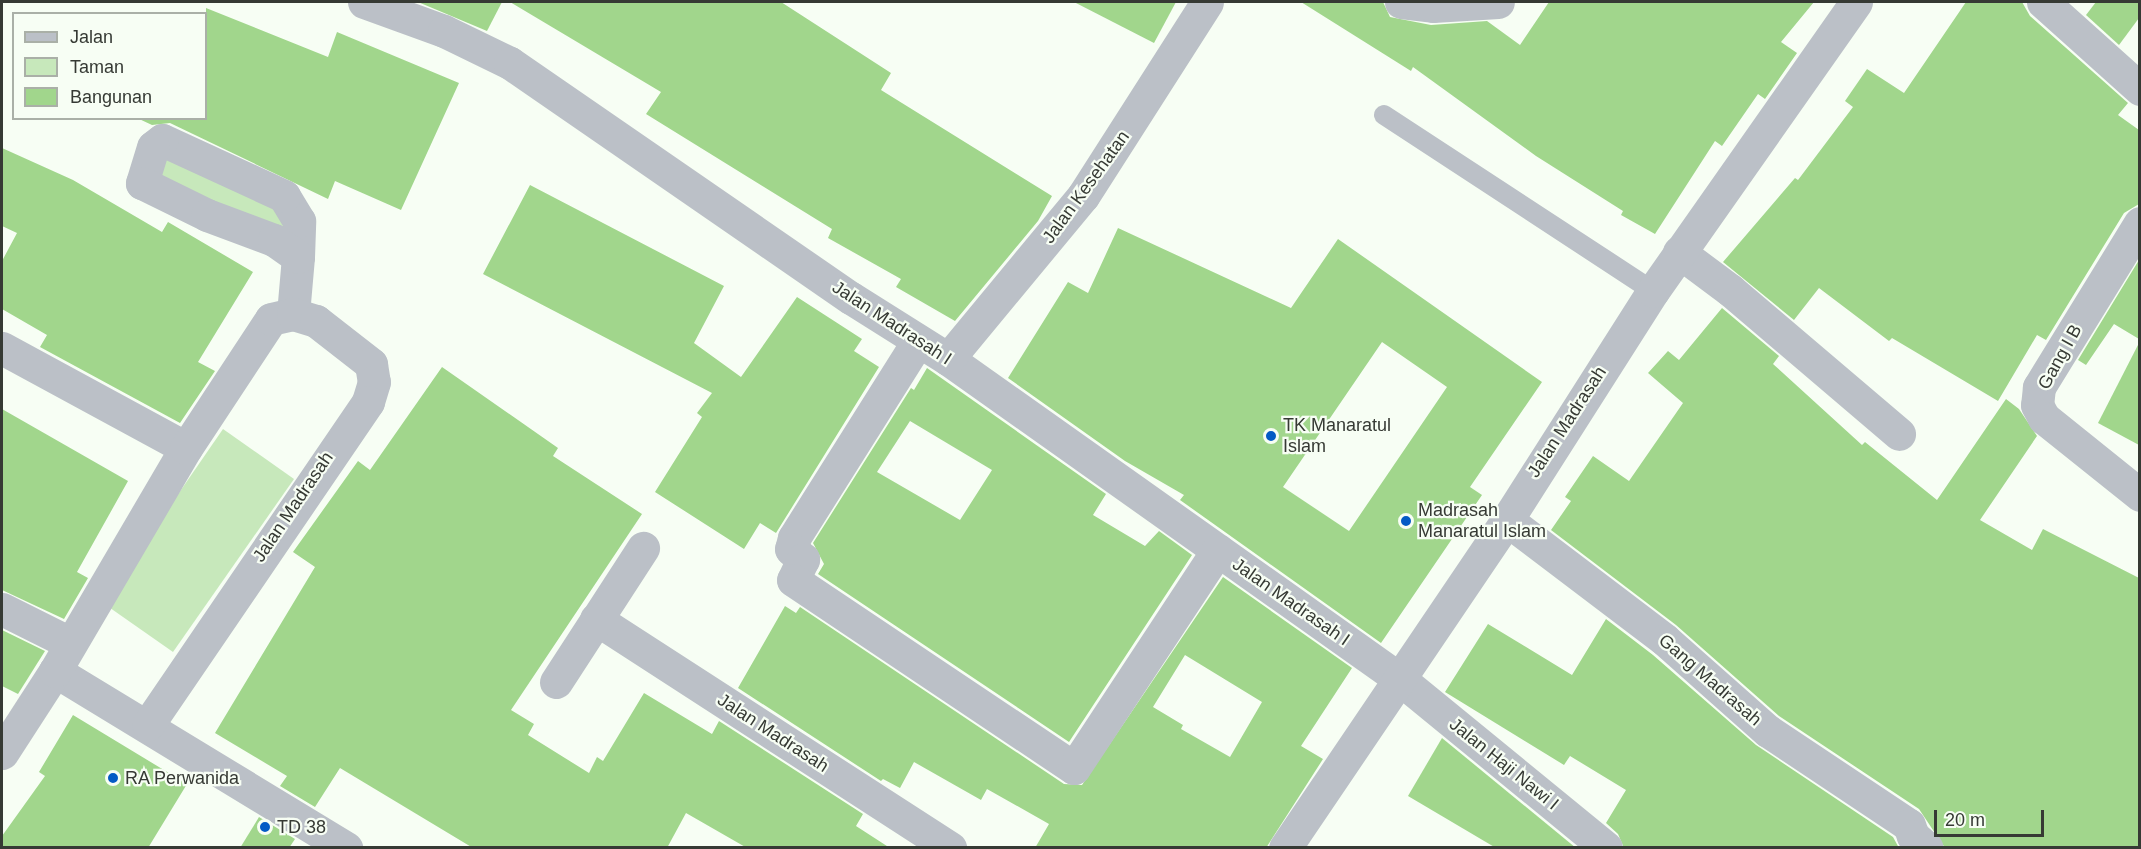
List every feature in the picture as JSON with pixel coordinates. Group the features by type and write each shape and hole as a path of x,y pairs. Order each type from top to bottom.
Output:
{"street":[{"name":"Jalan Madrasah I","path":"364,2 444,31 510,63 948,359 1401,680"},
{"name":"Jalan Kesehatan","path":"948,359 1083,196 1207,2"},
{"path":"1401,2 1433,6 1498,2"},
{"name":"Jalan Madrasah","path":"1285,848 1401,680 1507,520 1679,252 1856,2"},
{"path":"2043,2 2139,89"},
{"path":"2,753 63,657 186,448 271,319 293,314 298,257 299,221 284,196 162,140 153,147 142,183 207,215 274,240 298,257"},
{"name":"Gang I B","path":"2139,223 2039,387 2037,405 2044,418 2139,495"},
{"path":"1679,252 1730,290 1899,434"},
{"name":"Jalan Madrasah","path":"148,724 368,402 374,382 371,364 316,321 293,314"},
{"path":"918,340 794,538 791,549 803,559 793,580 1074,768 1218,550"},
{"path":"2,348 186,448"},
{"name":"Gang Madrasah","path":"1507,520 1665,640 1768,731 1909,825 1920,842"},
{"path":"556,682 643,548"},
{"path":"2,609 148,724 346,848"},
{"name":"Jalan Madrasah","path":"596,620 950,848"},
{"name":"Jalan Haji Nawi I","path":"1401,680 1606,848"}],"lane":[{"path":"1384,115 1653,291"}],"green space":[{"path":"163,149 276,198 287,237 148,180"},
{"path":"223,429 294,479 173,652 103,603"}],"building":[{"path":"418,2 502,2 487,31"},
{"path":"510,2 781,2 891,73 881,90 1052,196 1038,221 955,321 896,287 901,279 828,238 832,229 646,114 661,92"},
{"path":"1074,2 1176,2 1154,43"},
{"path":"1301,2 1383,2 1390,17 1431,25 1487,21 1520,45 1549,2 1814,2 1781,42 1797,53 1765,99 1758,94 1722,146 1715,141 1655,234 1621,215 1623,211 1536,156 1413,67 1411,71"},
{"path":"1966,2 2022,2 2030,16 2128,103 2118,115 2139,130 2139,204 2124,213 2046,340 2037,335 1998,401 1892,338 1889,341 1819,288 1794,320 1723,262 1795,178 1798,180 1853,107 1845,101 1867,69 1904,93"},
{"path":"2096,2 2139,2 2139,18 2119,45 2086,15"},
{"path":"206,8 328,57 337,32 459,83 401,210 335,181 328,199 170,123 152,125 141,120 207,120"},
{"path":"2,148 73,180 162,232 168,222 253,272 198,362 215,371 180,423 40,347 47,335 2,309 2,261 17,233 2,226"},
{"path":"530,185 724,286 694,343 741,377 797,297 862,339 854,351 879,367 776,533 760,523 744,549 655,492 702,417 697,413 712,393 483,274"},
{"path":"1118,228 1291,308 1338,239 1542,382 1470,487 1482,495 1381,643 1180,500 1184,495 1125,461 1008,378 1068,282 1088,293","holes":["1382,342 1447,387 1349,531 1283,487"]},
{"path":"2139,260 2139,339 2114,324 2086,365 2078,360"},
{"path":"1722,308 1779,356 1773,364 1862,445 1865,442 1937,500 2006,399 2019,409 2037,436 1980,520 2032,550 2043,529 2139,578 2139,848 1945,848 1919,809 1779,716 1676,625 1551,530 1571,501 1565,497 1593,456 1629,481 1683,403 1648,373 1668,351 1679,360"},
{"path":"2139,343 2139,445 2098,423"},
{"path":"442,367 558,448 553,456 642,514 511,710 534,724 528,735 589,773 597,757 603,761 644,693 712,734 719,721 863,814 856,826 890,848 747,848 686,813 667,848 473,848 340,768 315,807 280,786 287,776 215,733 315,567 293,552 358,461 370,470"},
{"path":"927,368 1106,494 1093,515 1145,546 1159,531 1192,555 1069,742 818,574 824,564 813,543 911,388 914,390","holes":["910,421 992,470 960,520 877,472"]},
{"path":"2,409 128,481 77,572 88,578 64,619 2,590"},
{"path":"1223,577 1352,668 1301,746 1323,759 1266,848 1035,848 1049,824 987,789 981,800 914,762 900,788 883,779 881,781 738,688 785,606 796,613 800,607 1064,784 1082,785","holes":["1185,655 1262,702 1230,757 1181,729 1183,725 1153,707"]},
{"path":"1606,619 1653,655 1756,745 1893,837 1899,848 1624,848 1618,834 1606,823 1626,790 1570,756 1564,765 1445,692 1488,624 1572,675"},
{"path":"2,630 45,651 18,694 2,686"},
{"path":"73,715 187,784 148,848 2,848 2,836 45,776 39,772"},
{"path":"1442,738 1576,848 1496,848 1408,796"},
{"name":"TD 38","path":"259,817 295,839 289,848 240,848"}],"place":[{"name":"TK Manaratul Islam","path":"1271,436"},
{"name":"Madrasah Manaratul Islam","path":"1406,521"},
{"name":"RA Perwanida","path":"113,778"},
{"name":"TD 38","path":"265,827"}]}
